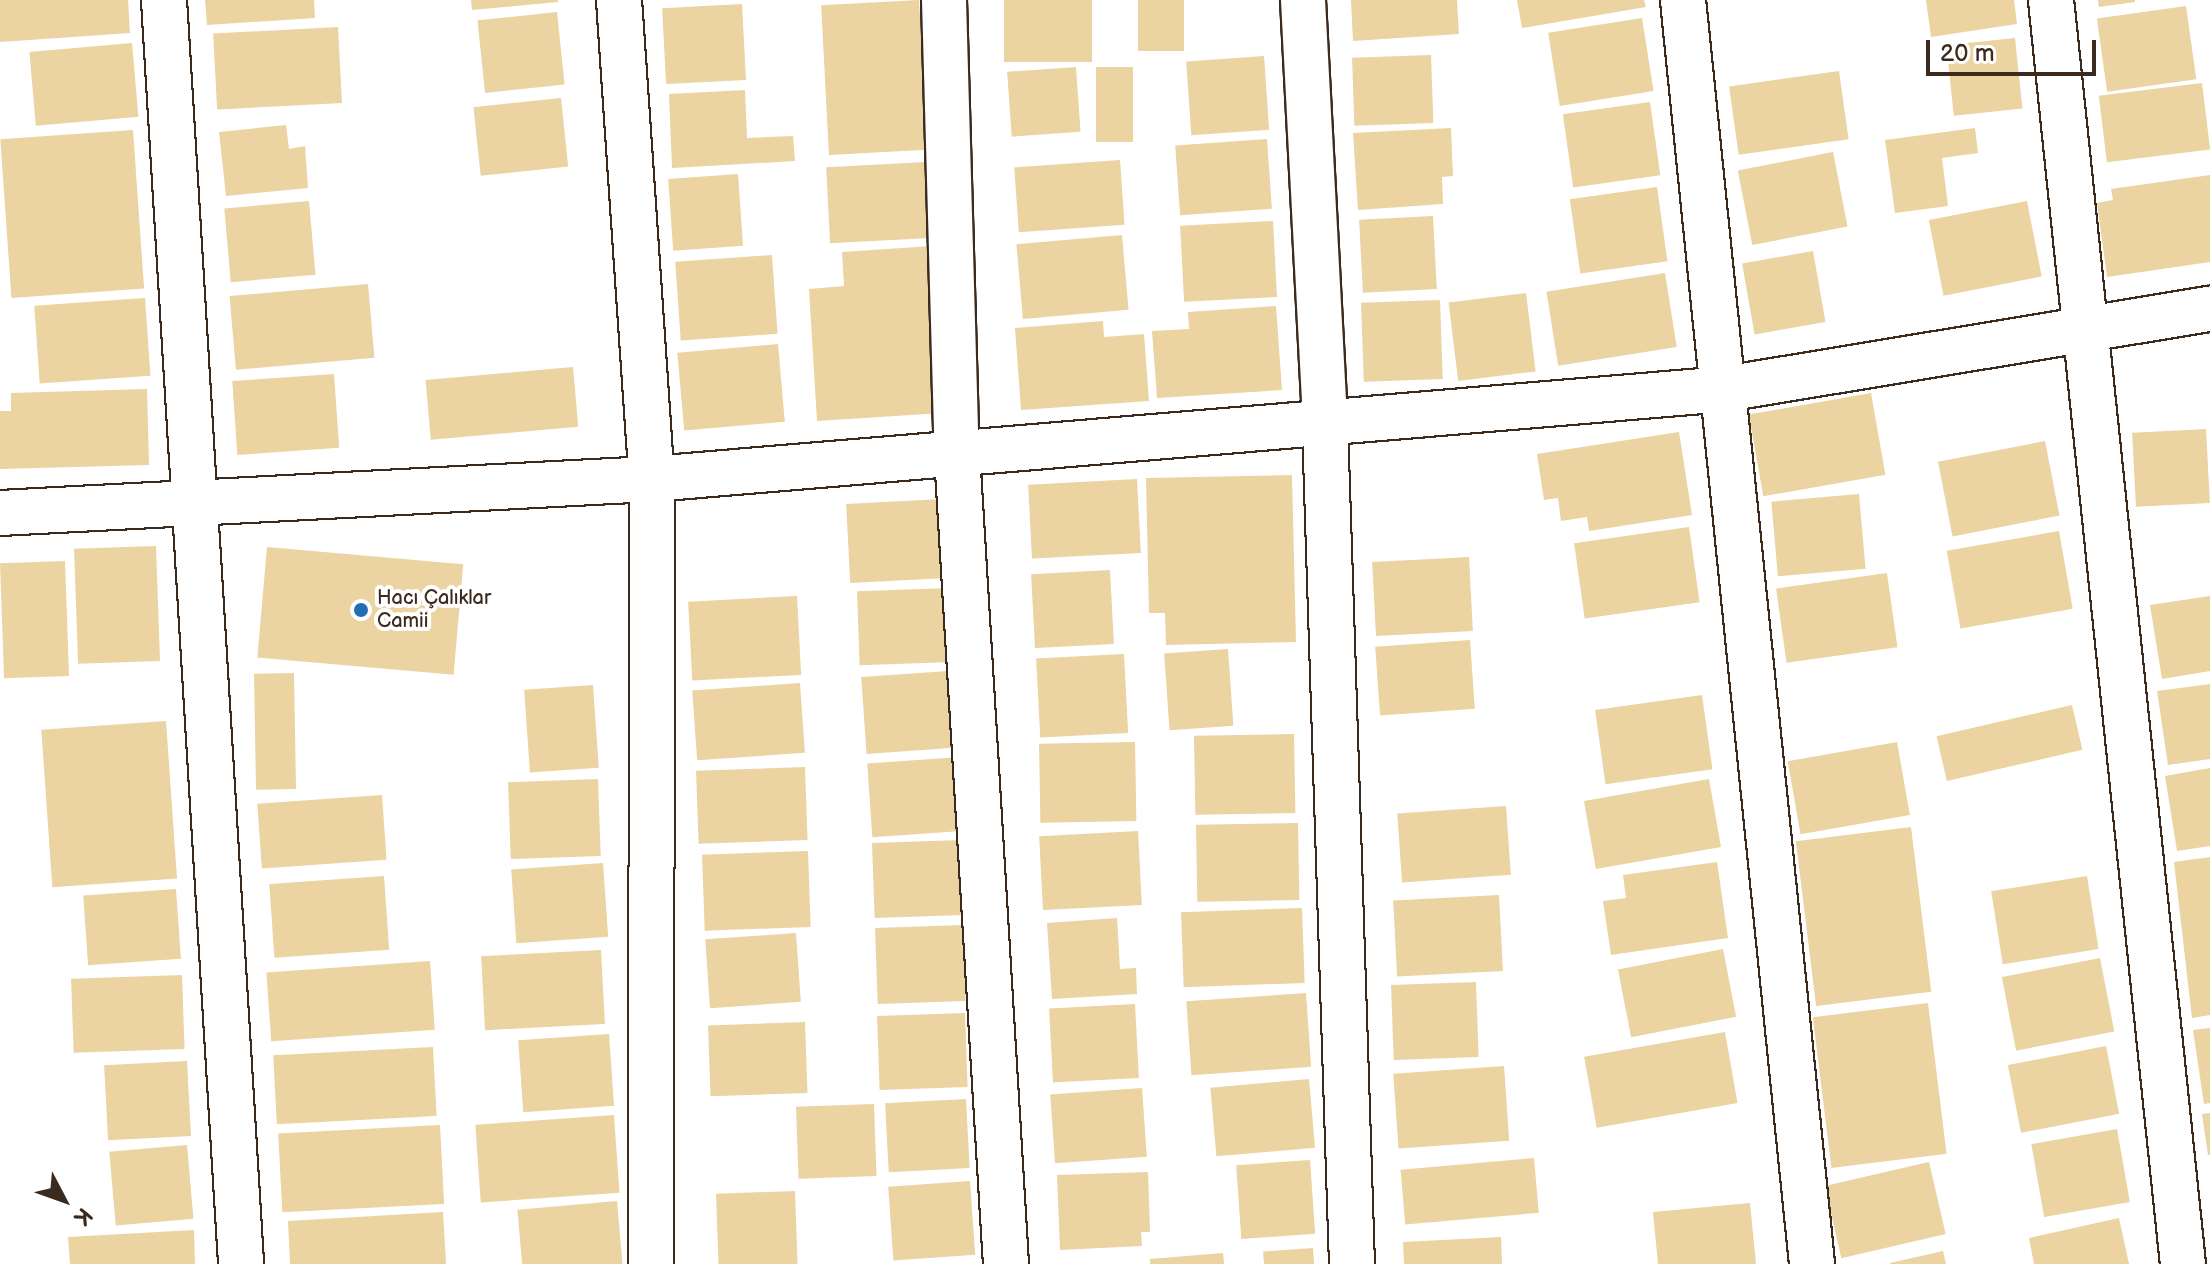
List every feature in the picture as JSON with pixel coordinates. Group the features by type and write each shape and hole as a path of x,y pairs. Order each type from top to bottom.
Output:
{"street":[{"path":"164,0 191,502 241,1264"},
{"path":"619,0 652,479 651,1264"},
{"path":"944,0 957,454 1006,1264"},
{"path":"1303,0 1325,425 1352,1264"},
{"path":"1683,0 1812,1264"},
{"path":"2051,0 2089,332 2183,1264"},
{"path":"0,513 652,479 1325,425 1725,389 2089,332 2210,309"}],"building":[{"path":"0,0 128,0 130,33 0,42"},
{"path":"205,0 314,0 315,18 207,25"},
{"path":"471,0 558,0 558,2 472,10"},
{"path":"919,0 927,150 829,155 821,5"},
{"path":"1004,0 1092,0 1092,62 1004,62"},
{"path":"1138,0 1184,0 1184,51 1138,51"},
{"path":"1351,0 1457,0 1459,34 1353,41"},
{"path":"1517,0 1644,0 1646,7 1522,28"},
{"path":"1926,0 2014,0 2017,24 1931,37"},
{"path":"2098,0 2135,0 2135,2 2099,7"},
{"path":"742,4 746,80 666,84 662,8"},
{"path":"2186,6 2196,79 2107,92 2097,19"},
{"path":"557,12 565,85 485,93 477,20"},
{"path":"1642,18 1654,91 1560,106 1548,33"},
{"path":"338,27 342,103 217,109 213,34"},
{"path":"2015,38 2022,109 1954,116 1946,45"},
{"path":"132,43 138,117 36,126 29,52"},
{"path":"1431,55 1433,123 1354,126 1352,58"},
{"path":"1264,56 1269,130 1191,135 1186,61"},
{"path":"1076,67 1081,132 1012,137 1007,72"},
{"path":"1096,67 1133,67 1133,142 1096,142"},
{"path":"1839,71 1849,139 1739,155 1729,86"},
{"path":"2202,83 2210,150 2107,162 2099,96"},
{"path":"745,90 747,138 793,136 795,161 672,168 669,94"},
{"path":"561,98 568,167 481,176 473,107"},
{"path":"1650,102 1660,175 1573,188 1563,114"},
{"path":"286,125 289,149 305,146 308,188 226,196 219,132"},
{"path":"1451,128 1453,176 1442,177 1443,204 1358,210 1353,133"},
{"path":"1975,128 1978,153 1942,158 1948,206 1895,213 1885,140"},
{"path":"133,130 144,289 11,298 0,139"},
{"path":"1267,139 1272,209 1180,215 1175,145"},
{"path":"1833,152 1848,227 1752,245 1738,171"},
{"path":"1120,160 1125,225 1019,232 1014,167"},
{"path":"926,162 930,238 830,243 826,167"},
{"path":"738,174 743,246 673,251 668,179"},
{"path":"2210,175 2210,262 2107,277 2097,203 2113,200 2111,189"},
{"path":"1657,187 1667,261 1580,274 1570,199"},
{"path":"309,201 315,275 231,282 224,208"},
{"path":"2027,201 2042,277 1944,296 1929,220"},
{"path":"1433,216 1437,289 1363,293 1359,220"},
{"path":"1273,221 1277,297 1184,302 1180,226"},
{"path":"1122,235 1129,310 1023,319 1016,244"},
{"path":"932,246 942,413 817,421 809,289 844,286 842,252"},
{"path":"1813,251 1826,322 1755,334 1742,264"},
{"path":"772,255 778,334 681,341 675,262"},
{"path":"1665,273 1677,347 1558,366 1546,292"},
{"path":"368,284 374,358 236,370 230,296"},
{"path":"1526,293 1536,371 1458,381 1449,303"},
{"path":"145,298 150,376 40,384 34,306"},
{"path":"1440,300 1443,379 1364,382 1361,303"},
{"path":"1276,306 1282,390 1157,398 1152,331 1189,329 1188,312"},
{"path":"1103,321 1104,337 1144,334 1149,401 1021,410 1015,328"},
{"path":"778,344 785,422 684,431 677,353"},
{"path":"573,367 578,427 431,440 426,380"},
{"path":"334,374 339,448 237,455 232,381"},
{"path":"147,389 149,465 0,469 0,411 11,411 11,393"},
{"path":"1871,393 1885,475 1763,496 1749,415"},
{"path":"2206,429 2210,503 2136,507 2132,433"},
{"path":"1679,432 1692,515 1589,531 1587,517 1561,521 1558,498 1544,500 1537,454"},
{"path":"2045,441 2060,516 1953,536 1938,462"},
{"path":"1292,475 1296,642 1166,645 1165,613 1149,613 1146,478"},
{"path":"1137,479 1141,553 1032,559 1028,485"},
{"path":"1859,494 1866,569 1778,576 1771,502"},
{"path":"943,499 947,578 850,583 846,504"},
{"path":"1689,527 1700,602 1585,618 1574,543"},
{"path":"2059,531 2073,609 1960,629 1947,551"},
{"path":"156,546 160,661 78,664 74,549"},
{"name":"Hacı Çalıklar Camii","path":"267,547 463,564 454,675 257,658"},
{"path":"1469,557 1473,631 1376,636 1372,562"},
{"path":"65,561 69,676 4,678 0,563"},
{"path":"1110,570 1114,644 1035,648 1031,574"},
{"path":"1887,573 1897,647 1787,663 1776,589"},
{"path":"950,588 953,662 860,665 857,591"},
{"path":"797,596 801,675 692,681 688,602"},
{"path":"2210,596 2210,671 2162,679 2150,605"},
{"path":"1470,640 1475,709 1380,715 1375,647"},
{"path":"1228,649 1233,726 1170,730 1164,653"},
{"path":"1124,654 1128,733 1040,737 1036,659"},
{"path":"948,671 953,748 867,754 861,677"},
{"path":"294,673 296,789 256,790 254,674"},
{"path":"800,683 805,753 697,760 692,691"},
{"path":"2210,684 2210,759 2168,765 2157,691"},
{"path":"593,685 599,768 530,773 524,690"},
{"path":"1702,695 1712,769 1605,784 1595,710"},
{"path":"2072,705 2082,750 1947,781 1937,736"},
{"path":"166,721 177,879 52,887 41,730"},
{"path":"1294,734 1295,813 1195,815 1194,736"},
{"path":"1135,742 1136,821 1040,823 1039,744"},
{"path":"1897,742 1910,815 1801,834 1788,761"},
{"path":"960,757 965,831 872,837 867,763"},
{"path":"805,767 808,840 699,844 696,771"},
{"path":"2210,768 2210,846 2177,851 2165,776"},
{"path":"598,779 601,856 511,859 508,782"},
{"path":"1709,779 1721,847 1596,869 1584,801"},
{"path":"382,795 387,860 262,869 257,804"},
{"path":"1506,806 1511,875 1402,882 1397,814"},
{"path":"1298,823 1299,900 1197,902 1196,825"},
{"path":"1911,827 1931,992 1816,1006 1796,841"},
{"path":"1138,831 1142,905 1043,910 1039,836"},
{"path":"961,840 964,915 875,918 872,843"},
{"path":"808,851 811,927 705,931 702,855"},
{"path":"2210,857 2210,1015 2192,1018 2174,862"},
{"path":"1717,862 1728,938 1611,955 1603,901 1626,898 1623,875"},
{"path":"603,863 608,937 516,943 511,869"},
{"path":"384,876 389,950 274,958 269,884"},
{"path":"2087,876 2099,949 2003,964 1991,891"},
{"path":"176,889 181,959 88,965 83,895"},
{"path":"1499,895 1503,971 1397,976 1393,901"},
{"path":"1302,908 1305,983 1184,987 1181,912"},
{"path":"1117,918 1120,969 1136,968 1137,994 1052,999 1047,923"},
{"path":"963,925 966,1001 878,1004 875,928"},
{"path":"796,933 801,1002 710,1008 705,939"},
{"path":"1723,949 1736,1017 1631,1037 1618,969"},
{"path":"601,950 605,1024 485,1030 481,956"},
{"path":"2100,958 2114,1032 2016,1051 2002,977"},
{"path":"430,961 435,1030 271,1041 266,972"},
{"path":"182,975 185,1049 74,1053 71,979"},
{"path":"1476,982 1479,1057 1394,1060 1391,985"},
{"path":"1306,993 1311,1067 1191,1075 1186,1001"},
{"path":"1928,1003 1947,1154 1831,1168 1813,1017"},
{"path":"1135,1004 1139,1078 1053,1082 1049,1009"},
{"path":"965,1013 968,1087 880,1090 877,1016"},
{"path":"805,1022 807,1093 711,1096 708,1025"},
{"path":"2210,1028 2210,1103 2204,1104 2193,1030"},
{"path":"1725,1032 1738,1103 1597,1128 1584,1057"},
{"path":"609,1034 614,1106 523,1112 518,1040"},
{"path":"2106,1046 2119,1114 2021,1133 2008,1065"},
{"path":"433,1047 437,1116 277,1124 273,1055"},
{"path":"187,1061 191,1136 108,1140 104,1065"},
{"path":"1504,1066 1509,1141 1399,1149 1393,1074"},
{"path":"1309,1079 1315,1148 1216,1156 1210,1088"},
{"path":"1142,1088 1147,1157 1055,1163 1050,1094"},
{"path":"966,1099 970,1168 889,1172 885,1103"},
{"path":"874,1104 877,1176 799,1179 796,1107"},
{"path":"2210,1113 2210,1155 2208,1155 2202,1114"},
{"path":"614,1115 619,1193 481,1203 475,1125"},
{"path":"440,1125 444,1204 282,1212 278,1133"},
{"path":"2117,1129 2130,1202 2044,1217 2031,1144"},
{"path":"187,1145 193,1219 116,1226 109,1152"},
{"path":"1534,1158 1539,1213 1405,1224 1401,1170"},
{"path":"1310,1160 1315,1234 1241,1239 1236,1165"},
{"path":"1929,1162 1946,1234 1841,1258 1825,1186"},
{"path":"1148,1172 1150,1232 1141,1232 1142,1246 1060,1250 1057,1175"},
{"path":"970,1181 975,1255 893,1261 888,1187"},
{"path":"795,1191 798,1264 719,1264 716,1194"},
{"path":"617,1201 622,1264 522,1264 517,1210"},
{"path":"1750,1203 1756,1264 1658,1264 1653,1212"},
{"path":"443,1212 446,1264 290,1264 288,1221"},
{"path":"2119,1218 2129,1264 2034,1264 2029,1238"},
{"path":"194,1230 195,1264 70,1264 68,1237"},
{"path":"1501,1237 1502,1264 1404,1264 1403,1242"},
{"path":"1313,1248 1314,1264 1264,1264 1263,1251"},
{"path":"1943,1251 1946,1264 1890,1264 1890,1263"},
{"path":"1223,1253 1224,1264 1150,1264 1150,1259"}],"place":[{"name":"Hacı Çalıklar Camii","path":"361,610"}]}
